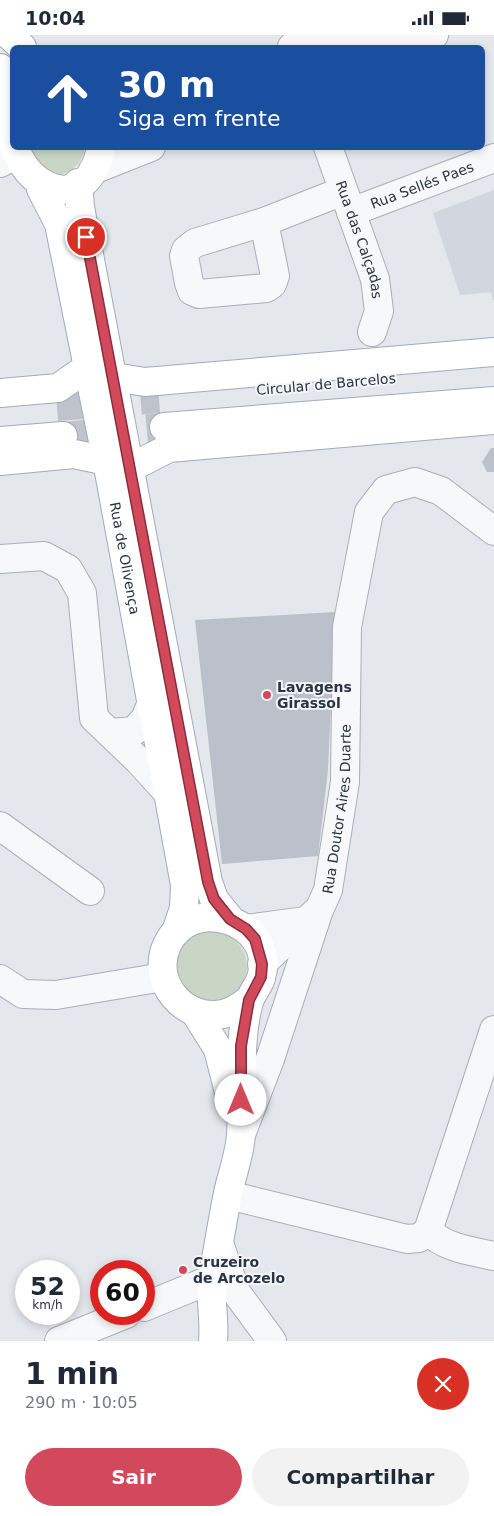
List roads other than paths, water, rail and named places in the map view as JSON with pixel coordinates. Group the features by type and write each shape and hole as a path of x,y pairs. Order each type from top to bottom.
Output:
{"main road":[{"path":"9,35 20,45"},
{"path":"0,68 6,79 10,100"},
{"path":"10,115 4,127 2,143 3,161 26,183 41,189 60,189 91,167"},
{"name":"Rua de Olivença","path":"91,167 82,213 114,377 118,464 152,702 184,885 184,908 176,932"},
{"name":"Rua de Olivença","path":"41,189 60,224 88,367 118,464 208,882 214,899 238,924"},
{"path":"114,377 145,382 494,352"},
{"path":"0,393 58,388 88,367"},
{"name":"Circular de Barcelos","path":"159,399 494,369"},
{"path":"164,427 494,401"},
{"path":"0,412 57,407"},
{"path":"0,461 74,454 118,464 169,448 494,420"},
{"path":"0,441 63,436"},
{"path":"215,916 238,924 255,939 262,964 259,983 249,1000 238,1009 224,1014 209,1015 195,1012 181,1004 170,992 164,977 163,961 167,945 176,932 187,923 201,917 215,916"},
{"path":"214,1331 211,1295 212,1279 241,1136 241,1046 249,1000"},
{"path":"195,1012 218,1049 241,1136"}],"street":[{"path":"295,45 304,39 331,41 376,39 385,35"},
{"path":"407,45 434,35"},
{"path":"91,167 142,150"},
{"name":"Rua das Calçadas","path":"329,150 375,279 379,311 372,332"},
{"name":"Rua Sellés Paes","path":"264,222 347,201 494,158"},
{"name":"Rua Doutor Aires Duarte","path":"262,964 313,914 328,890 344,782 347,627 369,512 386,490 414,482 441,491 494,531"},
{"path":"0,559 44,556 68,569 82,593 94,719 111,733 169,795"},
{"path":"111,733 134,731 145,719 152,702"},
{"path":"0,826 90,891"},
{"path":"238,924 313,914 270,1059 241,1136"},
{"path":"0,979 23,994 56,995 164,977"},
{"path":"228,1195 407,1239 420,1238 428,1231 494,1029"},
{"path":"428,1231 436,1239 447,1244 494,1257"},
{"path":"219,1243 236,1292 262,1334"},
{"path":"155,1302 212,1279"},
{"path":"214,1331 230,1313 262,1334"},
{"path":"59,1341 99,1325"}],"tunnel":[{"path":"57,407 159,399"},
{"path":"63,436 164,427"}],"place":[{"name":"Lavagens Girassol","path":"267,695"},
{"name":"Cruzeiro de Arcozelo","path":"183,1270"}]}
